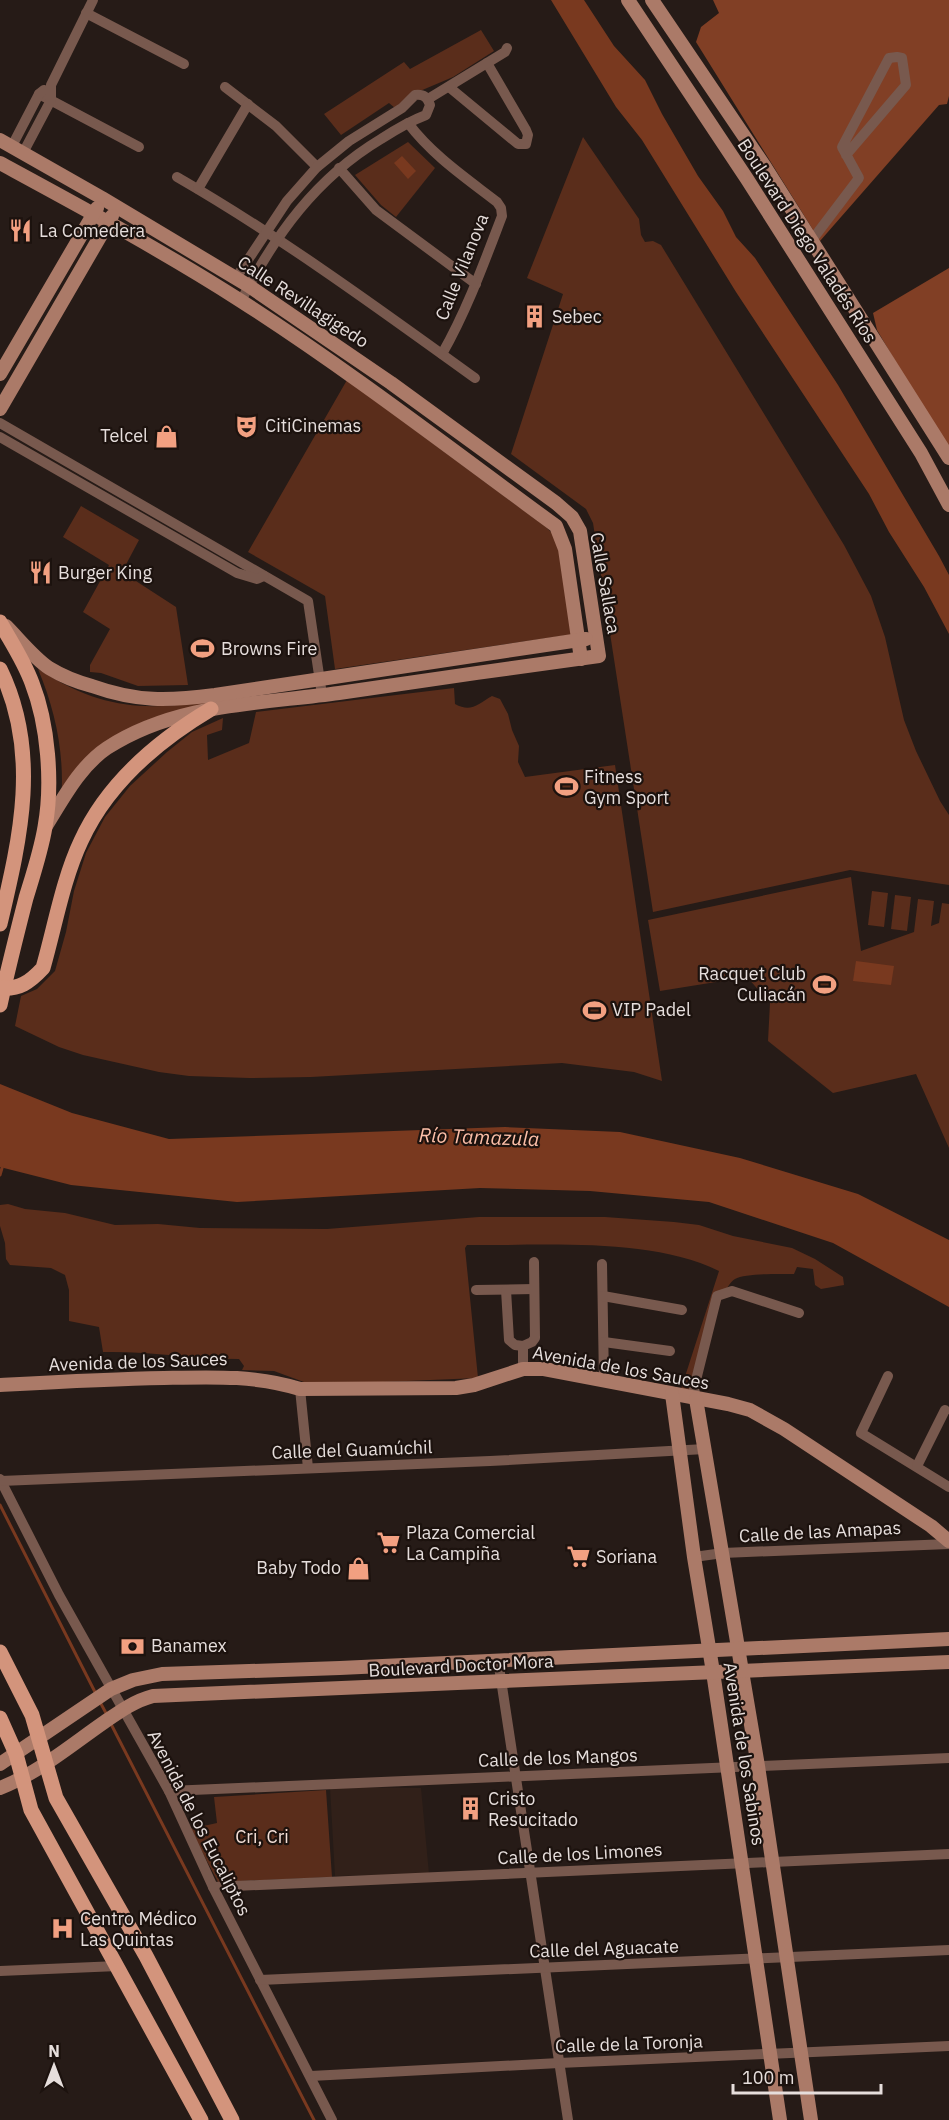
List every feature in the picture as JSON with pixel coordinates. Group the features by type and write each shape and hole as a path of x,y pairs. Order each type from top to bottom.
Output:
{"main road":[{"path":"0,621 32,683 46,749 49,790 45,828 13,946 0,1005"},
{"path":"0,669 15,706 21,734 24,786 22,825 0,924"},
{"path":"0,988 9,989 25,984 33,979 42,968 73,860 85,833 103,804 146,756 183,726 211,709"},
{"path":"0,1652 32,1715 56,1798 146,1956 232,2120"},
{"path":"0,1718 16,1754 31,1810 201,2120"}],"street":[{"path":"12,147 51,100 51,85 93,0"},
{"name":"Boulevard Diego Valadés Ríos","path":"628,0 747,179 915,443 949,505"},
{"name":"Boulevard Diego Valadés Ríos","path":"652,0 765,167 949,458"},
{"path":"86,13 184,64"},
{"path":"428,99 505,52 507,48"},
{"path":"812,240 859,178 846,155 842,147 890,58 902,58 906,85 846,155"},
{"path":"448,87 518,144 526,144 528,135 526,130 487,63"},
{"path":"12,147 39,94 51,85"},
{"path":"225,87 276,126 317,167"},
{"path":"39,94 139,147"},
{"path":"236,278 266,231 317,167 349,141 402,108 415,95 421,94 428,99 430,105 426,115 358,153 314,192 278,240 249,286 242,302"},
{"path":"198,189 248,105"},
{"name":"Calle Vilanova","path":"408,123 445,162 501,208 502,216 476,284 459,324 442,354"},
{"path":"349,141 358,153"},
{"name":"Calle Revillagigedo","path":"12,147 249,286 391,382 572,517"},
{"name":"Calle Revillagigedo","path":"0,163 108,222 242,302 333,362 556,526"},
{"path":"339,168 376,210 476,284"},
{"name":"Calle Vilanova","path":"177,177 266,231 378,307 475,378"},
{"path":"0,374 102,198"},
{"path":"0,409 117,207"},
{"path":"0,423 308,601 322,695"},
{"path":"0,437 237,573 257,579 264,576"},
{"path":"556,526 572,517"},
{"name":"Calle Sallaca","path":"556,526 565,549 581,659 599,656 584,548 580,531 572,517"},
{"path":"0,621 49,667 119,696 142,699 182,699 597,638"},
{"path":"45,828 82,772 105,749 148,727 172,718 266,700 322,695 581,659"},
{"path":"506,1290 509,1340 515,1345 523,1346 535,1338 534,1262"},
{"path":"602,1264 604,1382"},
{"path":"476,1290 534,1289"},
{"path":"696,1399 694,1388 717,1296 732,1291 799,1313"},
{"path":"603,1296 682,1310"},
{"path":"603,1342 670,1351"},
{"path":"523,1346 524,1369"},
{"name":"Avenida de los Sauces","path":"0,1386 98,1380 232,1377 279,1382 300,1389 456,1388 474,1385 524,1369 544,1369 750,1410 931,1526 949,1542"},
{"path":"888,1376 861,1433 949,1487"},
{"path":"300,1389 308,1468"},
{"name":"Avenida de los Sabinos","path":"672,1394 678,1452 728,1767 780,2120"},
{"name":"Avenida de los Sabinos","path":"696,1399 758,1766 811,2120"},
{"path":"917,1466 945,1410"},
{"name":"Calle del Guamúchil","path":"0,1480 678,1452 705,1449"},
{"name":"Avenida de los Eucaliptos","path":"0,1480 109,1691 169,1791 213,1887 332,2120"},
{"name":"Calle de las Amapas","path":"694,1557 723,1553 949,1542"},
{"name":"Boulevard Doctor Mora","path":"0,1764 109,1691 133,1680 162,1674 949,1639"},
{"path":"498,1660 568,2120"},
{"name":"Boulevard Doctor Mora","path":"0,1788 22,1779 120,1711 141,1700 163,1696 949,1662"},
{"name":"Calle de los Mangos","path":"169,1791 949,1758"},
{"name":"Calle de los Limones","path":"213,1887 949,1854"},
{"name":"Calle del Aguacate","path":"260,1980 949,1950"},
{"path":"0,1971 118,1966"},
{"name":"Calle de la Toronja","path":"311,2076 949,2046"}],"shaded area":[{"path":"713,0 949,0 949,96 947,104 939,105 820,241 696,42 701,27 719,13"},
{"path":"949,268 949,453 877,330 873,313"},
{"path":"330,1787 421,1788 429,1874 335,1876"}],"green space":[{"path":"481,30 494,51 453,77 420,91 395,108 389,103 341,135 324,114 404,62 410,69"},
{"path":"583,137 639,219 641,235 645,242 653,241 661,245 844,545 871,596 885,637 904,720 916,751 949,815 949,885 850,870 653,912 593,523 586,509 511,454 563,294 527,278"},
{"path":"408,142 435,168 396,217 381,205 355,175"},
{"path":"347,380 546,527 558,539 575,634 335,669 325,596 248,552"},
{"path":"81,506 139,540 122,572 176,607 188,685 138,686 101,673 90,672 90,665 110,629 83,612 109,565 63,537"},
{"path":"38,669 90,695 136,706 184,704 239,697 126,734 61,802 62,768 58,734 50,701"},
{"path":"454,688 455,704 461,707 470,708 492,696 500,699 519,746 518,762 525,777 615,765 662,1081 634,1072 562,1063 311,1077 189,1076 159,1072 83,1055 59,1047 15,1026 21,996 37,989 55,971 74,891 86,853 105,817 130,786 192,732 223,718 222,730 207,735 208,760 249,743 256,712"},
{"name":"Racquet Club Culiacán","path":"851,877 861,951 914,932 918,899 934,901 931,926 939,923 942,903 949,904 949,1148 916,1074 833,1093 768,1041 770,1003 747,977 660,991 648,920"},
{"path":"872,891 888,893 884,927 868,925"},
{"path":"895,895 911,897 907,931 891,929"},
{"path":"8,1204 25,1209 65,1213 115,1225 158,1224 200,1228 327,1229 479,1217 605,1217 674,1222 699,1225 733,1236 792,1248 815,1259 843,1277 844,1285 821,1289 815,1285 813,1269 797,1267 794,1274 755,1275 735,1279 722,1297 703,1348 691,1390 681,1389 719,1271 691,1260 629,1248 467,1245 465,1248 478,1378 312,1385 274,1371 242,1370 244,1366 239,1359 103,1352 99,1327 69,1321 69,1290 65,1275 51,1268 10,1265 6,1259 5,1243 0,1226 0,1205"},
{"name":"Cri, Cri","path":"326,1790 332,1877 218,1882 190,1829 217,1823 214,1797"}],"water":[{"path":"551,0 584,0 614,46 645,80 662,114 698,176 723,211 736,237 755,258 838,385 949,575 949,634 869,494 736,292 642,140 616,107"},
{"path":"402,156 416,171 408,179 394,163"},
{"path":"856,961 894,966 891,985 853,981"},
{"name":"Río Tamazula","path":"0,1084 72,1113 169,1139 505,1127 620,1132 740,1158 858,1194 949,1240 949,1307 833,1243 709,1202 590,1191 480,1188 237,1202 71,1185 0,1167"}],"waterway":[{"path":"0,1175 2,1168"},
{"path":"0,1505 96,1694"},
{"path":"100,1702 107,1715"},
{"path":"111,1724 314,2120"}],"place":[{"name":"La Comedera","path":"21,231"},
{"name":"Sebec","path":"534,317"},
{"name":"CitiCinemas","path":"247,426"},
{"name":"Telcel","path":"166,436"},
{"name":"Burger King","path":"40,573"},
{"name":"Browns Fire","path":"203,649"},
{"name":"Fitness Gym Sport","path":"566,787"},
{"name":"Racquet Club Culiacán","path":"824,984"},
{"name":"VIP Padel","path":"594,1010"},
{"name":"Plaza Comercial La Campiña","path":"388,1543"},
{"name":"Soriana","path":"578,1557"},
{"name":"Baby Todo","path":"359,1568"},
{"name":"Banamex","path":"133,1646"},
{"name":"Cristo Resucitado","path":"470,1809"},
{"name":"Centro Médico Las Quintas","path":"62,1929"}]}
